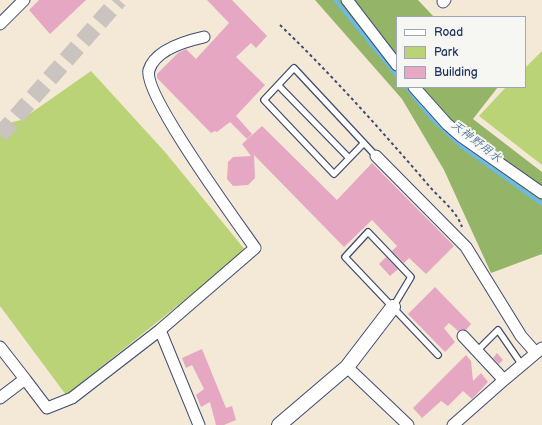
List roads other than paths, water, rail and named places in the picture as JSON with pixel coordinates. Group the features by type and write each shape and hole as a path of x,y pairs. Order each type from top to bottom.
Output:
{"street":[{"path":"0,24 24,0"},
{"path":"347,0 396,64"},
{"path":"0,347 47,408 72,398 160,330 255,248 185,146 161,107 150,85 148,70 153,63 168,49 185,41 204,37"},
{"path":"415,88 447,124 462,137 542,193"},
{"path":"376,156 466,246 521,336 539,351 453,425"},
{"path":"278,425 347,367 393,307"},
{"path":"160,330 199,425"},
{"path":"463,336 504,380"},
{"path":"347,367 408,425"},
{"path":"0,398 25,379"}],"lane":[{"path":"364,143 334,174 264,100 294,68 364,143 376,156"},
{"path":"278,85 349,158"},
{"path":"393,307 411,277 368,232 345,257 438,355"},
{"path":"477,351 498,330 523,365"}],"waterway":[{"name":"天神野用水","path":"335,0 396,75"},
{"name":"天神野用水","path":"407,88 431,118 461,146 542,204"}],"tunnel":[{"path":"0,135 119,0"}]}
